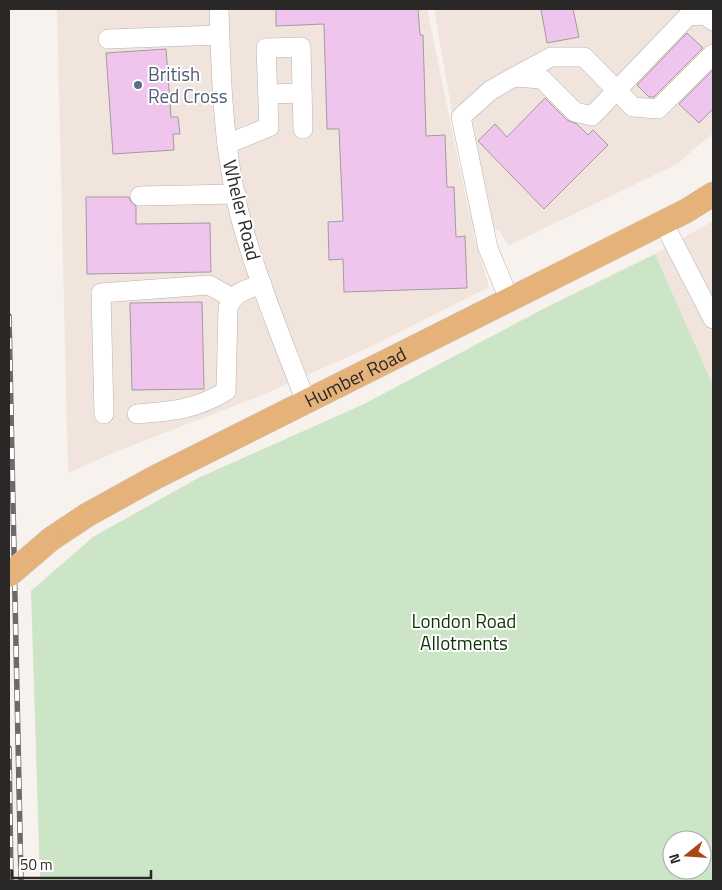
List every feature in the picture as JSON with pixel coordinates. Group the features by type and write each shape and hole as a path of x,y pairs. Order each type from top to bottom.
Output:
{"main road":[{"name":"Humber Road","path":"9,575 50,539 87,514 154,478 663,222 713,194"}],"street":[{"name":"Wheler Road","path":"219,9 219,35 228,144 240,216 262,284 306,402"},
{"path":"514,77 542,79 575,112 592,116 688,16 706,14 713,22"},
{"path":"108,38 219,35"},
{"path":"228,144 269,127 266,48 301,47 303,129"},
{"path":"509,299 488,248 461,118 491,90 551,57 584,57 633,107 658,109 713,54"},
{"path":"268,94 302,92"},
{"path":"140,196 236,194"},
{"path":"663,222 713,319"},
{"path":"137,414 187,410 226,391 228,308 232,298 237,293 262,284"},
{"path":"104,414 101,293 209,285 232,298"}],"shaded area":[{"path":"57,9 427,9 473,232 434,9 713,9 713,133 677,164 508,246 499,230 488,228 473,233 489,287 368,348 260,396 120,450 68,473"},
{"path":"713,221 713,385 655,254"}],"green space":[{"name":"London Road Allotments","path":"655,254 713,385 713,881 40,881 31,591 93,537 198,478 364,404 545,308"}],"building":[{"path":"276,9 418,9 420,35 423,35 426,136 445,135 447,187 454,187 456,237 465,236 467,288 344,292 343,259 329,260 328,222 343,221 339,129 327,129 324,24 276,26"},
{"path":"541,9 573,9 579,37 547,43"},
{"path":"687,33 703,48 654,97 649,97 637,85"},
{"name":"British Red Cross","path":"166,49 171,117 178,117 180,134 173,134 174,150 113,154 106,53"},
{"path":"713,70 713,109 699,123 679,104"},
{"path":"545,98 567,120 577,124 588,135 593,130 608,145 544,209 478,141 495,124 507,137"},
{"path":"86,197 129,197 136,206 136,224 210,223 211,272 87,274"},
{"path":"202,302 204,389 132,390 130,303"}],"railway":[{"path":"9,316 21,881"},
{"path":"9,748 11,881"}],"place":[{"name":"British Red Cross","path":"138,85"}]}
